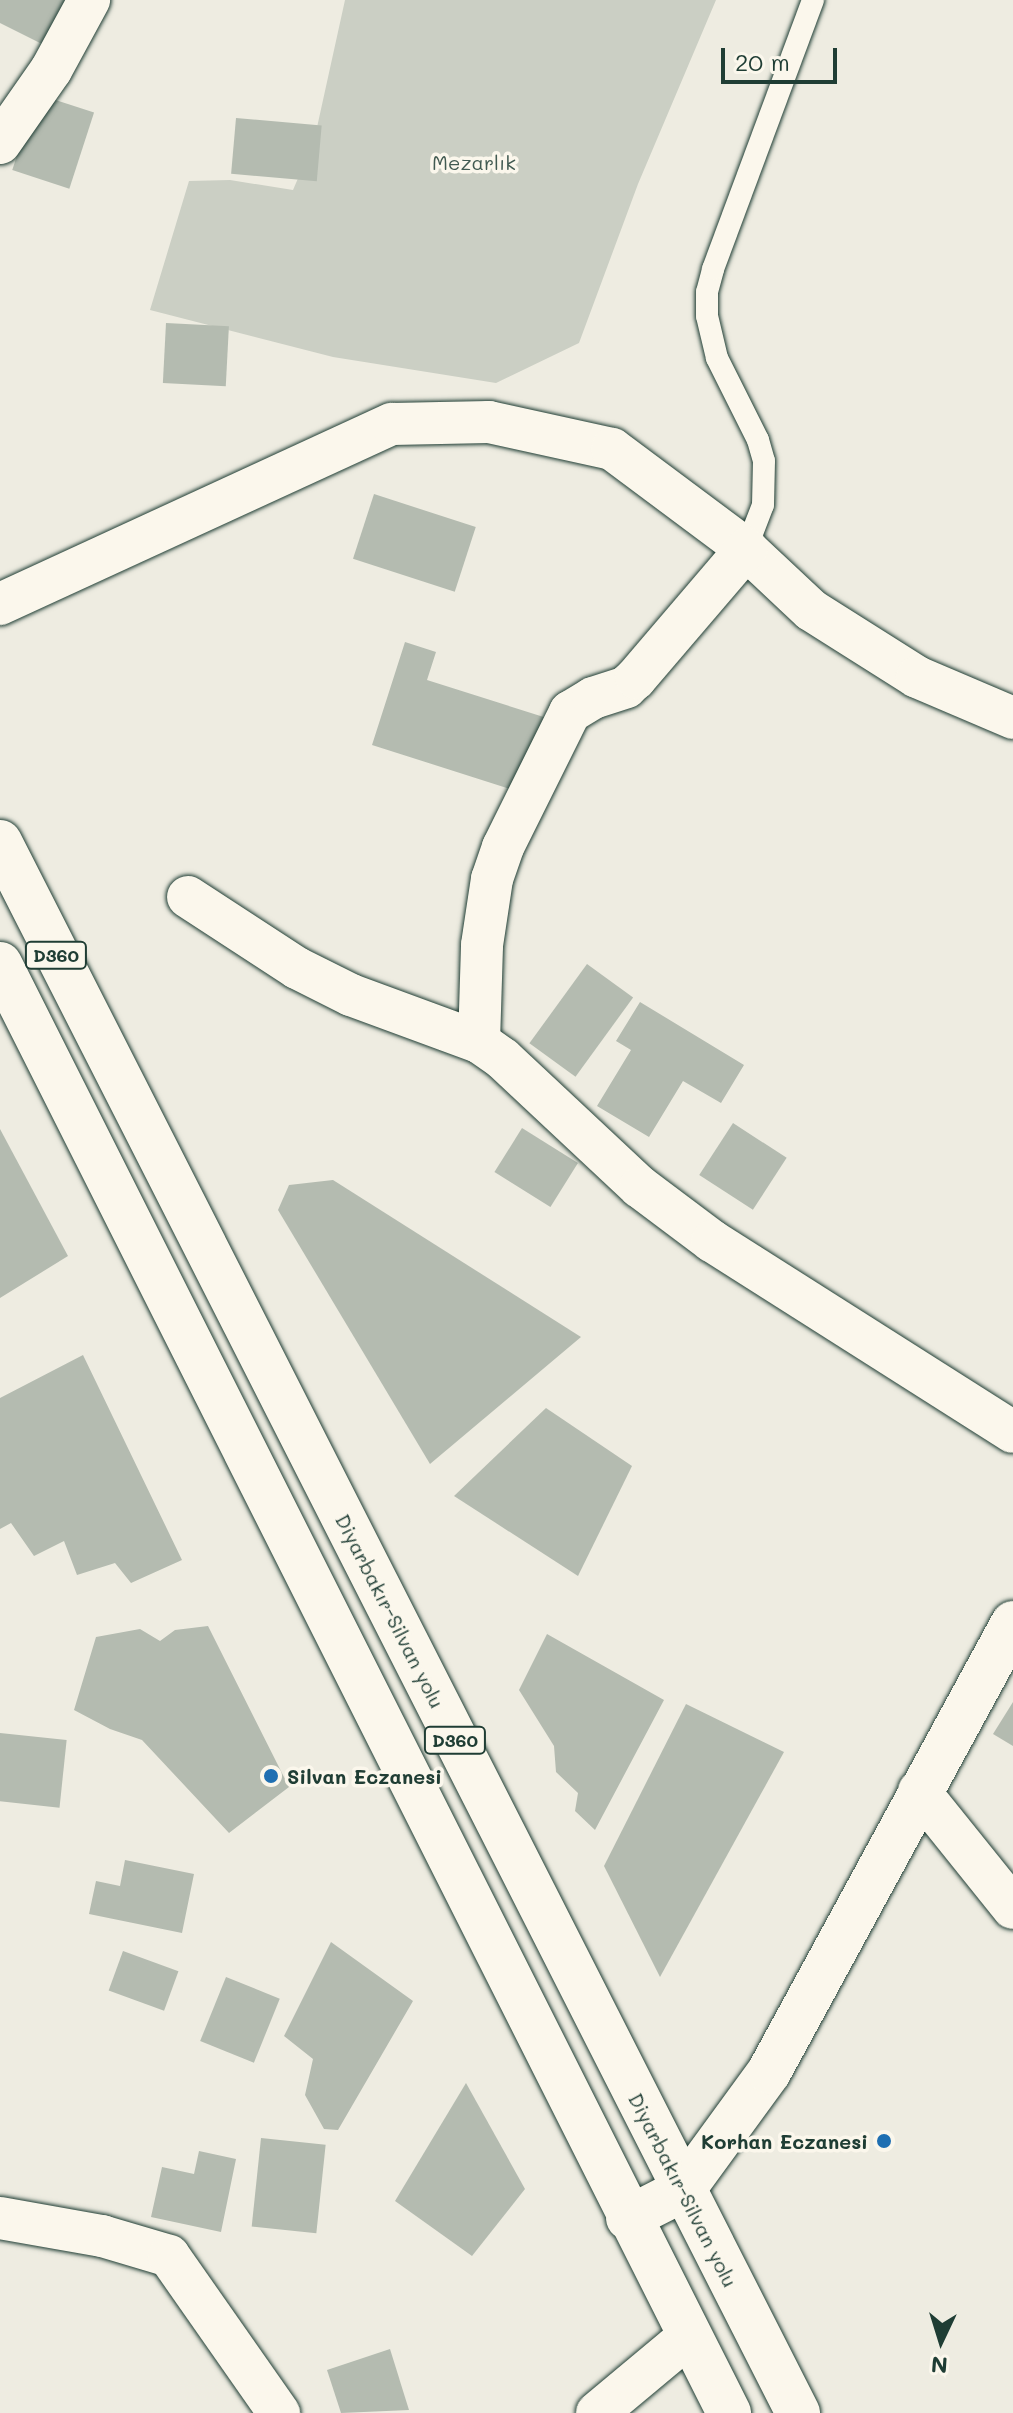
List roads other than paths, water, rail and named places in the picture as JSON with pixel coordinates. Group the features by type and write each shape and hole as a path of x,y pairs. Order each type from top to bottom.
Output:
{"main road":[{"name":"Diyarbakır-Silvan yolu","path":"0,842 798,2413"},
{"name":"D360","path":"0,964 628,2218 729,2413"},
{"path":"628,2218 683,2190 769,2072 1013,1623"}],"street":[{"path":"0,143 51,70 89,0"},
{"path":"0,604 392,424 489,422 612,449 746,549 811,610 917,677 1013,718"},
{"path":"479,1042 482,945 492,879 503,847 570,712 593,698 626,687 636,678 746,549"},
{"path":"188,897 297,968 351,995 479,1042 503,1059 640,1187 712,1241 1013,1432"},
{"path":"919,1791 1013,1908"},
{"path":"0,2218 102,2236 169,2256 279,2413"},
{"path":"597,2413 689,2336"}],"lane":[{"path":"746,549 763,505 764,461 758,440 717,358 708,327 707,292 813,0"}],"place":[{"name":"Silvan Eczanesi","path":"271,1776"},
{"name":"Korhan Eczanesi","path":"884,2141"}],"park label":[{"name":"Mezarlık","path":"474,162"}]}
